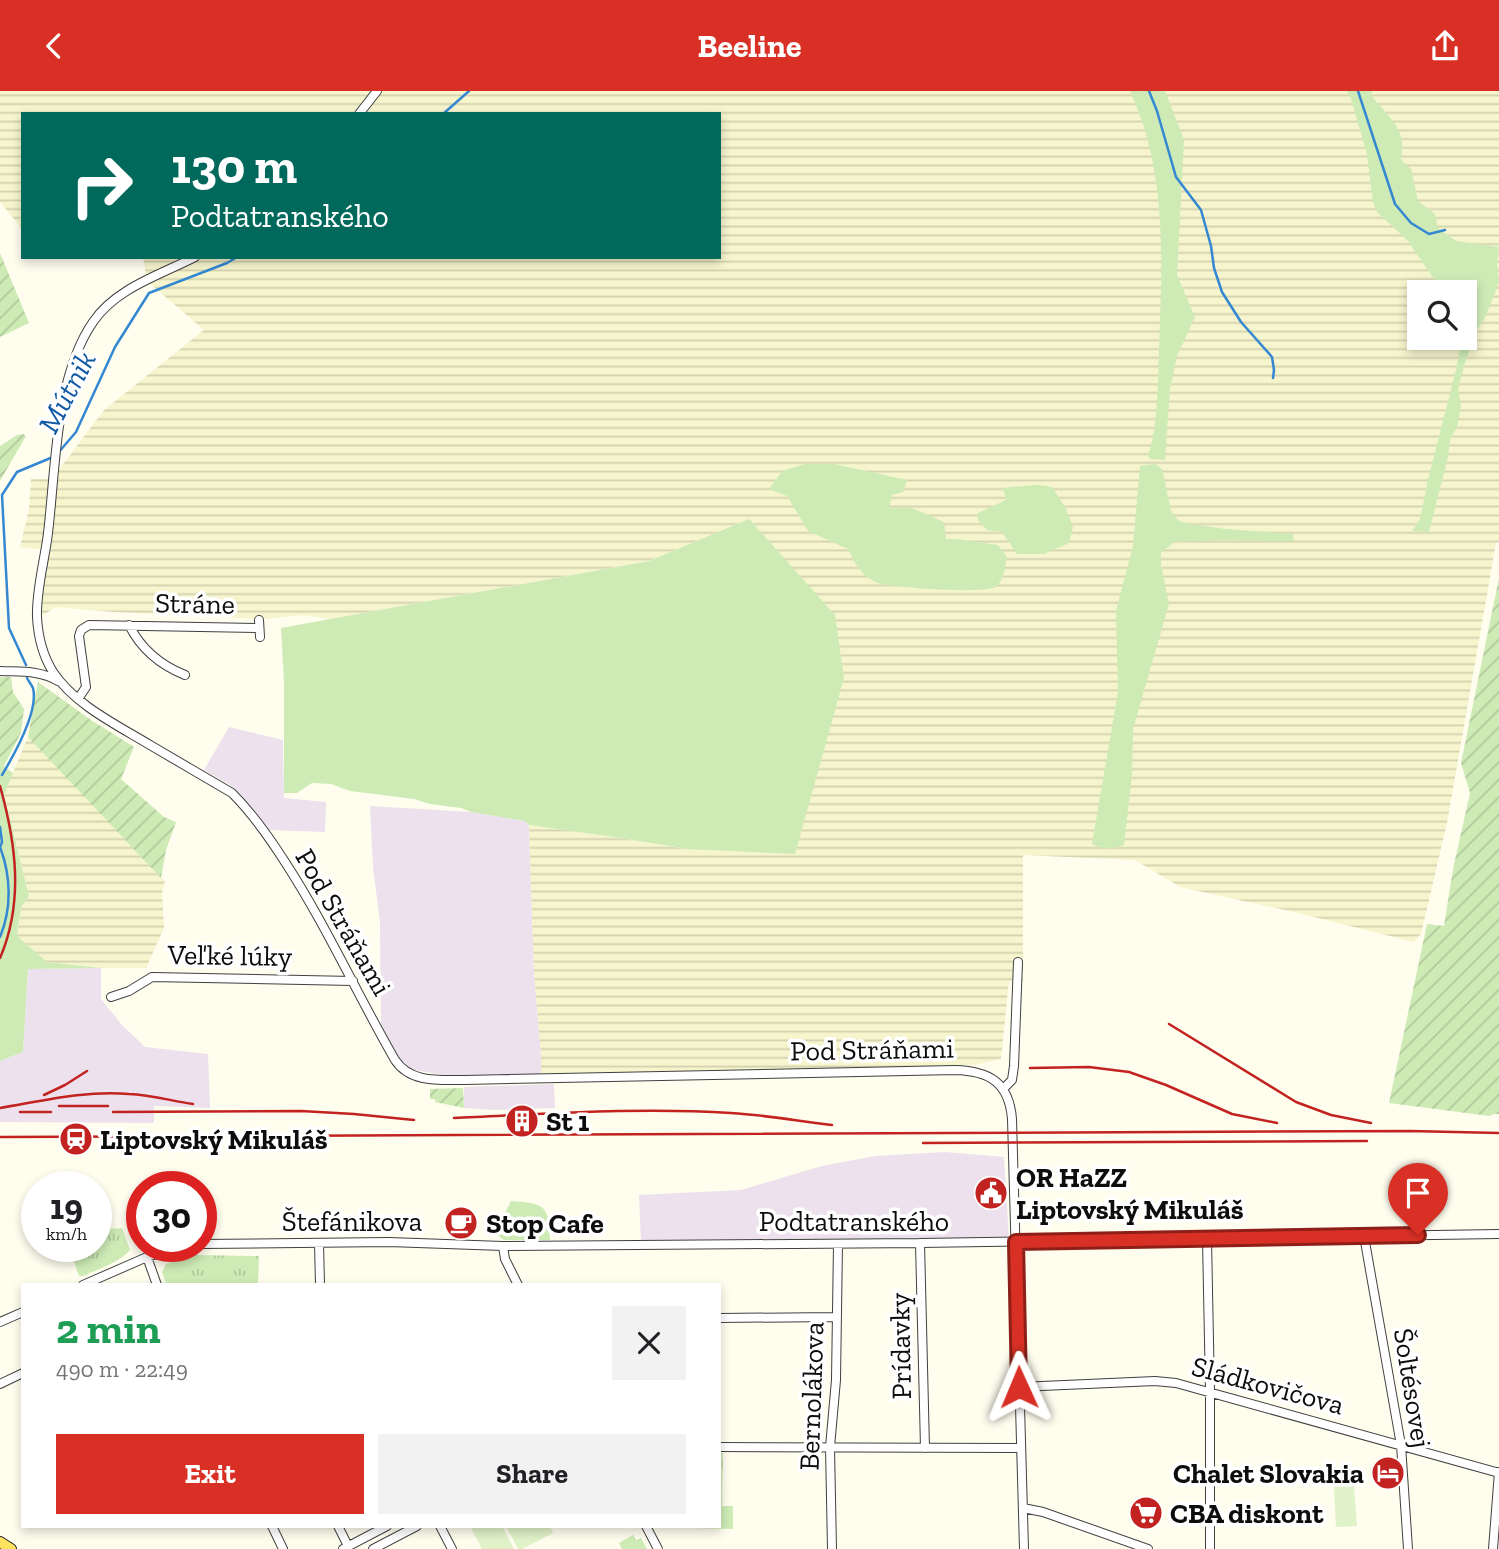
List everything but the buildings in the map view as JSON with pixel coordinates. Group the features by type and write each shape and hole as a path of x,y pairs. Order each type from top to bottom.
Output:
{"main road":[{"path":"0,1542 11,1549"}],"street":[{"path":"361,112 377,91"},
{"name":"Pod Stráňami","path":"191,259 123,293 106,306 93,321 72,367 65,390 57,452 37,608 38,632 46,657 61,683 78,699 130,734 232,793 244,805 265,832 323,925 398,1065 405,1072 417,1077 464,1080 955,1070 985,1074 1003,1089"},
{"name":"Stráne","path":"129,625 138,640 158,660 185,675"},
{"name":"Stráne","path":"78,699 86,687 79,633 86,626 260,628"},
{"path":"32,672 44,663 46,657"},
{"path":"0,671 48,675 61,683"},
{"path":"1018,962 1014,1066 1012,1080 1003,1089 1011,1107 1024,1549"},
{"name":"Veľké lúky","path":"111,997 124,994 152,977 353,981"},
{"name":"Podtatranského","path":"503,1246 1016,1242 1499,1234"},
{"name":"Šoltésovej","path":"1364,1236 1401,1445 1408,1549"},
{"path":"1207,1239 1210,1549"},
{"name":"Štefánikova","path":"217,1244 389,1242 503,1246"},
{"path":"319,1243 320,1283"},
{"name":"Prídavky","path":"920,1243 925,1448"},
{"name":"Bernolákova","path":"832,1549 830,1447 836,1380 838,1244"},
{"path":"503,1246 505,1259 517,1283"},
{"path":"88,1283 136,1262"},
{"path":"149,1262 156,1283"},
{"path":"0,1322 21,1312"},
{"path":"721,1318 837,1317"},
{"path":"0,1384 21,1374"},
{"name":"Sládkovičova","path":"1019,1387 1162,1381 1176,1383 1499,1473"},
{"path":"721,1447 1021,1448"},
{"path":"1493,1549 1499,1473"},
{"path":"1023,1509 1044,1513 1149,1549"},
{"path":"273,1528 283,1549"},
{"path":"339,1528 345,1548 383,1528"},
{"path":"373,1549 413,1528"},
{"path":"441,1528 452,1549"},
{"path":"647,1528 658,1549"},
{"path":"362,1539 368,1549"}],"shaded area":[{"path":"229,727 283,740 284,798 326,802 325,832 269,830 242,796 230,785 204,770"},
{"path":"370,806 471,812 525,821 529,825 541,1076 443,1075 409,1069 397,1056 381,1026 380,922 373,867"},
{"path":"101,968 101,999 145,1047 208,1054 210,1108 154,1106 154,1123 0,1122 0,1061 23,1052 28,969"},
{"path":"554,1084 555,1108 464,1108 464,1087"},
{"path":"945,1152 1004,1157 1009,1240 641,1241 639,1195 741,1190 822,1166 875,1156"}],"green space":[{"path":"0,91 1499,91 1499,542 1496,543 1447,823 1421,934 1414,942 1180,887 1135,860 1023,855 1023,982 1009,981 1001,1059 975,1065 541,1076 529,825 688,849 749,519 649,561 330,619 303,615 264,619 55,607 44,615 40,609 48,550 20,547 29,509 31,479 52,479 104,410 204,330 147,281 143,259 721,259 721,112 21,112 21,228 0,202"},
{"path":"1130,91 1165,91 1184,140 1177,275 1195,317 1177,356 1170,388 1165,460 1151,459 1148,456 1154,432 1158,390 1161,251 1157,186 1142,122"},
{"path":"1347,91 1372,91 1371,95 1395,123 1401,136 1401,160 1411,169 1418,201 1435,214 1438,228 1456,241 1499,247 1499,282 1485,318 1477,330 1477,280 1435,280 1408,241 1377,212 1373,202 1367,154"},
{"path":"0,253 29,323 0,337"},
{"path":"1460,350 1469,350 1458,389 1461,406 1457,427 1450,439 1429,532 1412,531 1420,519"},
{"path":"23,434 26,436 0,481 0,446"},
{"path":"805,464 834,464 907,480 903,492 892,495 889,508 912,508 944,522 946,539 998,545 1007,557 1000,581 995,587 988,589 956,590 898,586 870,579 858,568 848,549 808,531 787,496 769,489 782,471"},
{"path":"1155,464 1162,469 1171,511 1179,521 1226,529 1293,534 1294,541 1174,542 1161,553 1169,604 1133,729 1132,774 1124,845 1104,848 1092,844 1118,692 1116,611 1133,546 1140,466"},
{"path":"1035,485 1053,488 1066,509 1073,527 1069,543 1044,554 1017,554 1002,532 987,530 978,520 978,513 1006,500 1003,488"},
{"path":"749,519 835,615 844,678 795,854 688,849 529,825 525,821 414,799 350,791 331,784 312,783 297,793 284,793 281,628 649,561"},
{"path":"1499,578 1499,1114 1489,1116 1389,1103 1427,924 1444,926 1453,869 1470,793 1461,763"},
{"path":"0,677 11,677 13,692 24,709 21,733 4,766 0,761"},
{"path":"38,682 134,747 121,779 164,817 176,822 166,850 161,878 28,737"},
{"path":"28,737 165,881 162,893 164,928 146,968 101,968 46,962 17,936 21,907 29,896 4,794"},
{"path":"0,761 13,773 4,795 29,896 21,907 17,936 47,962 101,968 28,969 23,1052 0,1061"},
{"path":"463,1088 464,1108 430,1099 430,1089"},
{"path":"511,1201 532,1203 543,1209 548,1220 550,1240 504,1240 498,1236 496,1229 501,1229"},
{"path":"122,1228 126,1239 126,1254 114,1262 79,1276 74,1262 112,1262 112,1229"},
{"path":"217,1255 259,1256 258,1283 166,1283 162,1272 166,1264 173,1262 217,1262"},
{"path":"721,1453 722,1506 733,1506 733,1529 687,1528 721,1528"},
{"path":"1354,1486 1357,1526 1336,1527 1334,1487"},
{"path":"471,1528 503,1528 514,1549 482,1549"},
{"path":"507,1528 551,1528 553,1533 518,1549"},
{"path":"633,1535 636,1540 641,1538 647,1549 622,1549 619,1543"}],"waterway":[{"name":"Mútnik","path":"445,112 469,91"},
{"path":"1149,91 1176,177 1201,210 1222,292 1241,322 1272,357 1273,378"},
{"path":"1358,91 1395,204 1411,223 1429,234 1445,230"},
{"name":"Mútnik","path":"58,453 76,432 115,347 149,293 234,259"},
{"name":"Mútnik","path":"26,665 9,628 2,495 17,472 53,457"},
{"name":"Mútnik","path":"2,775 29,721 34,698 33,688 27,678"},
{"name":"Mútnik","path":"0,827 0,847 9,892 7,915 0,937"}],"railway":[{"path":"0,786 10,829 15,872 12,916 0,958"},
{"path":"1169,1024 1296,1102 1331,1115 1371,1123"},
{"path":"1030,1068 1089,1067 1129,1072 1232,1114 1277,1123"},
{"path":"44,1095 87,1071"},
{"path":"0,1108 64,1097 113,1093 193,1104"},
{"path":"59,1106 108,1106"},
{"path":"113,1112 301,1111 414,1120"},
{"path":"454,1118 696,1111 756,1115 832,1125"},
{"path":"20,1112 51,1112"},
{"path":"0,1137 1410,1131 1499,1133"},
{"path":"923,1143 1367,1141"}],"place":[{"name":"St 1","path":"522,1121"},
{"name":"Liptovský Mikuláš","path":"76,1139"},
{"name":"OR HaZZ Liptovský Mikuláš","path":"991,1193"},
{"name":"Stop Cafe","path":"461,1223"},
{"name":"Chalet Slovakia","path":"1388,1473"},
{"name":"CBA diskont","path":"1146,1513"}],"route":[{"path":"1019,1387 1016,1242 1418,1235"}]}
